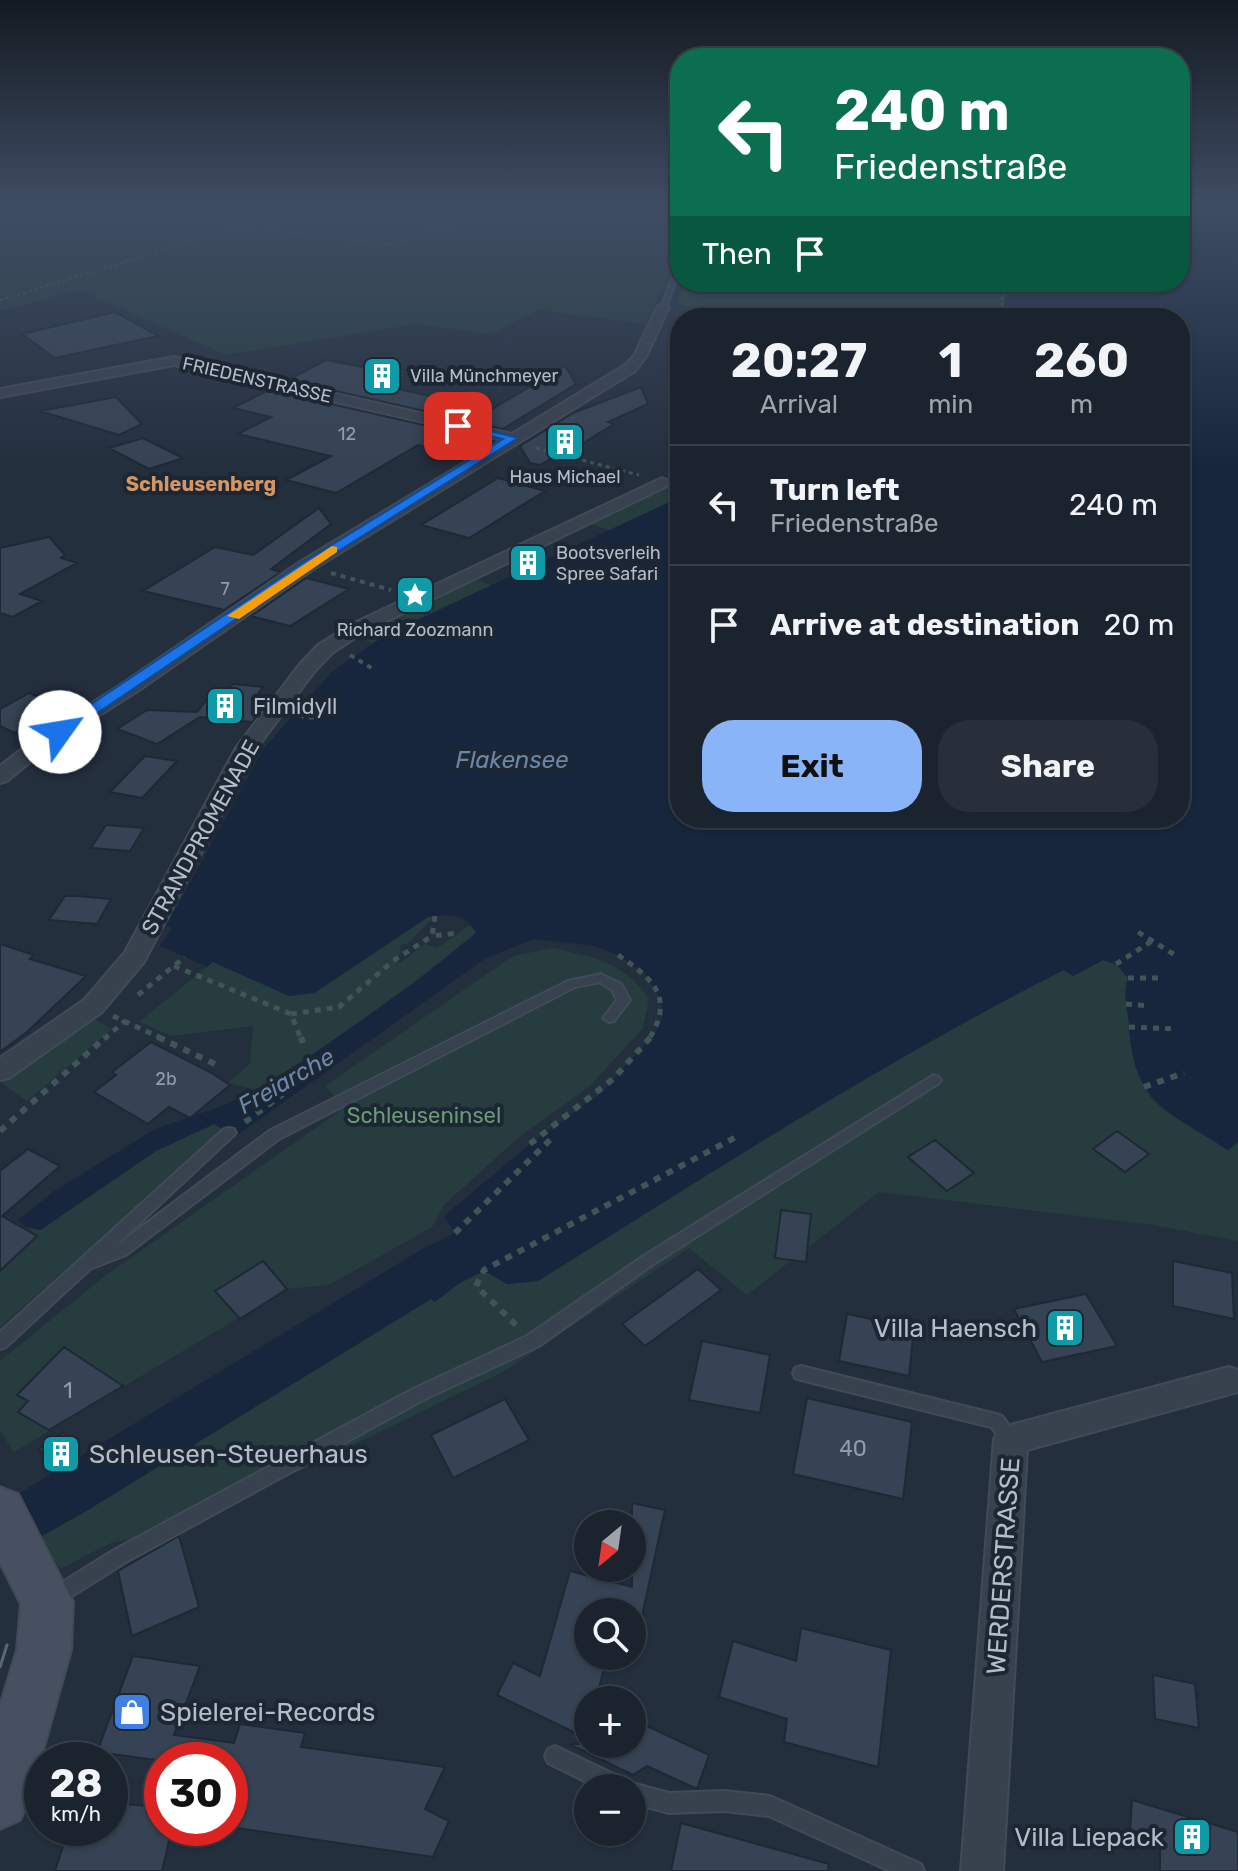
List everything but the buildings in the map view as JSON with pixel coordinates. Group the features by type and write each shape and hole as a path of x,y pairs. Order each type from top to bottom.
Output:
{"street":[{"path":"0,777 35,748 143,679 306,566 630,368 640,357 663,307"},
{"name":"FRIEDENSTRASSE","path":"0,393 174,361 510,440"},
{"name":"STRANDPROMENADE","path":"0,1071 93,1006 135,956 246,748 325,649 356,629 662,483"},
{"name":"WERDERSTRASSE","path":"982,1871 1011,1439 1229,1381"},
{"path":"0,1510 35,1579 44,1650 0,1800"}],"lane":[{"path":"663,307 669,291"},
{"path":"84,1265 121,1251 274,1135 572,984 601,978 617,987 624,1000 609,1018"},
{"path":"35,1579 120,1556 419,1394 533,1341 647,1261 934,1080"},
{"path":"0,1342 229,1133"},
{"path":"801,1373 996,1421 1011,1439"},
{"path":"555,1756 592,1774"},
{"path":"646,1797 669,1803 724,1801 770,1806 914,1871"}],"path":[{"path":"0,300 29,291"},
{"path":"510,440 611,466"},
{"path":"306,566 402,592 418,600"},
{"path":"352,655 373,669"},
{"path":"432,936 435,916"},
{"path":"1138,932 1175,955"},
{"path":"174,966 291,1014 339,1007 393,961 432,936 459,933"},
{"path":"1116,964 1152,941"},
{"path":"530,1144 600,1094 656,1032 663,1016 661,998 644,973 618,955"},
{"path":"137,996 185,957"},
{"path":"1128,978 1158,978"},
{"path":"1126,1004 1149,1006"},
{"path":"93,1006 217,1065"},
{"path":"112,1016 124,1006"},
{"path":"291,1014 303,1043"},
{"path":"0,1131 125,1021"},
{"path":"1129,1027 1176,1029"},
{"path":"1144,1087 1184,1073"},
{"path":"229,1133 283,1094"},
{"path":"533,1341 476,1286 484,1270 736,1137"},
{"path":"455,1233 551,1139"}],"green space":[{"path":"0,291 75,291 0,311"},
{"path":"83,291 661,291 645,324 538,310 491,334 415,324 226,355"},
{"path":"681,292 1007,292 1004,308 694,308 676,303"},
{"path":"670,480 670,502 611,531 583,521"},
{"path":"476,579 493,586 372,643 356,636"},
{"path":"435,916 408,943 401,945 399,949 402,952 393,960 400,963 425,944 437,948 471,924 476,933 369,1015 257,1090 228,1083 250,1064 253,1026 172,1036 139,1022 213,962 289,996 315,993 428,917"},
{"name":"Schleuseninsel","path":"553,948 607,963 628,976 649,998 643,1028 590,1086 520,1136 445,1204 432,1227 329,1285 287,1289 14,1452 0,1431 0,1361 105,1276 344,1108 325,1086 513,956"},
{"path":"1103,960 1116,964 1128,978 1133,1044 1142,1078 1155,1102 1228,1150 1238,1142 1238,1241 1153,1225 879,1192 747,1295 689,1248 503,1372 180,1529 111,1543 60,1569 38,1538 431,1299 435,1302 458,1284 484,1270 507,1284 538,1280 929,1042 1064,970 1073,976"},
{"path":"94,1019 112,1029 27,1101 0,1082"},
{"path":"214,1124 225,1131 0,1327 0,1271 37,1236 26,1227 41,1230 156,1151"}],"water":[{"name":"Flakensee","path":"1238,291 1238,1142 1228,1150 1172,1115 1147,1090 1132,1053 1125,996 1128,978 1116,964 1103,960 1073,976 1064,970 863,1080 538,1281 507,1284 484,1271 458,1284 435,1302 431,1299 38,1538 0,1505 424,1248 455,1233 444,1216 530,1144 600,1094 656,1032 663,1016 661,998 644,973 618,955 594,946 535,939 483,960 236,1136 214,1124 156,1151 40,1230 26,1227 18,1220 53,1192 155,1129 222,1106 257,1090 421,978 476,933 472,926 456,916 428,917 314,993 289,996 213,962 207,967 160,946 172,928 166,926 264,748 333,671 387,634 670,502 670,828 1190,828 1190,308 1004,308 1007,292"}],"tram line":[{"path":"0,1667 7,1645"}],"slow traffic":[{"path":"234,616 332,550"}],"place":[{"name":"Villa Münchmeyer","path":"382,376"},
{"name":"Haus Michael","path":"565,442"},
{"name":"Bootsverleih Spree Safari","path":"528,563"},
{"name":"Richard Zoozmann","path":"415,595"},
{"name":"Filmidyll","path":"225,706"},
{"name":"Villa Haensch","path":"1065,1328"},
{"name":"Schleusen-Steuerhaus","path":"61,1454"},
{"name":"Spielerei-Records","path":"132,1712"},
{"name":"Villa Liepack","path":"1192,1837"}],"district":[{"name":"Schleusenberg","path":"201,484"}],"route":[{"path":"60,732 306,566 512,438 458,426"}],"water label":[{"name":"Freiarche","path":"286,1081"}]}
